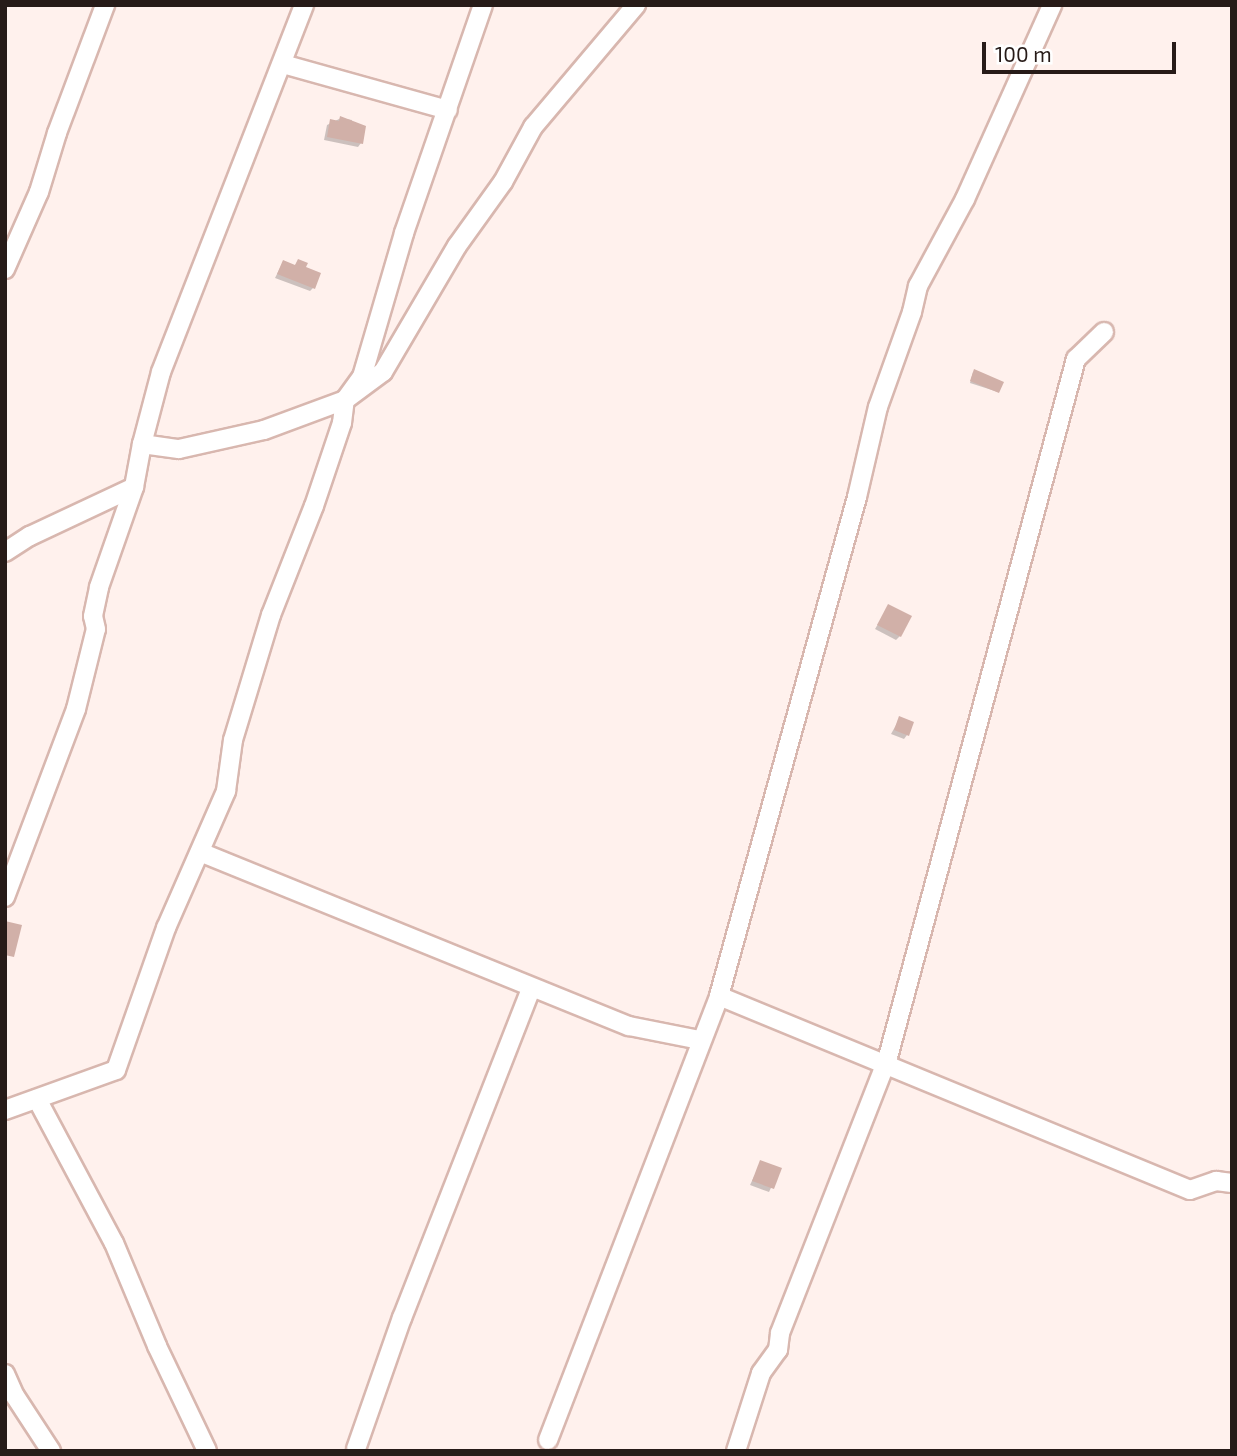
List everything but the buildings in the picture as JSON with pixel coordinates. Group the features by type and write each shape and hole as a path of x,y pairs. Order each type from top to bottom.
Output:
{"street":[{"path":"5,269 39,192 57,133 105,5"},
{"path":"5,897 76,709 96,629 93,616 99,587 134,487 161,372 304,5"},
{"path":"5,1110 116,1070 166,928 226,791 233,740 271,615 329,461 342,423 345,400 362,377 404,233 483,5"},
{"path":"142,444 179,449 264,430 345,400 383,372 457,246 503,182 533,127 636,5"},
{"path":"548,1440 719,996 853,510 878,407 906,332 918,286 965,199 1052,5"},
{"path":"283,64 448,110"},
{"path":"736,1451 761,1373 778,1350 780,1333 885,1063 1076,359 1104,332"},
{"path":"5,552 30,536 134,487"},
{"path":"200,852 629,1026 700,1040"},
{"path":"355,1446 530,988"},
{"path":"719,996 1190,1190 1216,1181 1232,1183"},
{"path":"37,1099 114,1243 157,1346 207,1451"},
{"path":"5,1374 15,1396 51,1451"}]}
